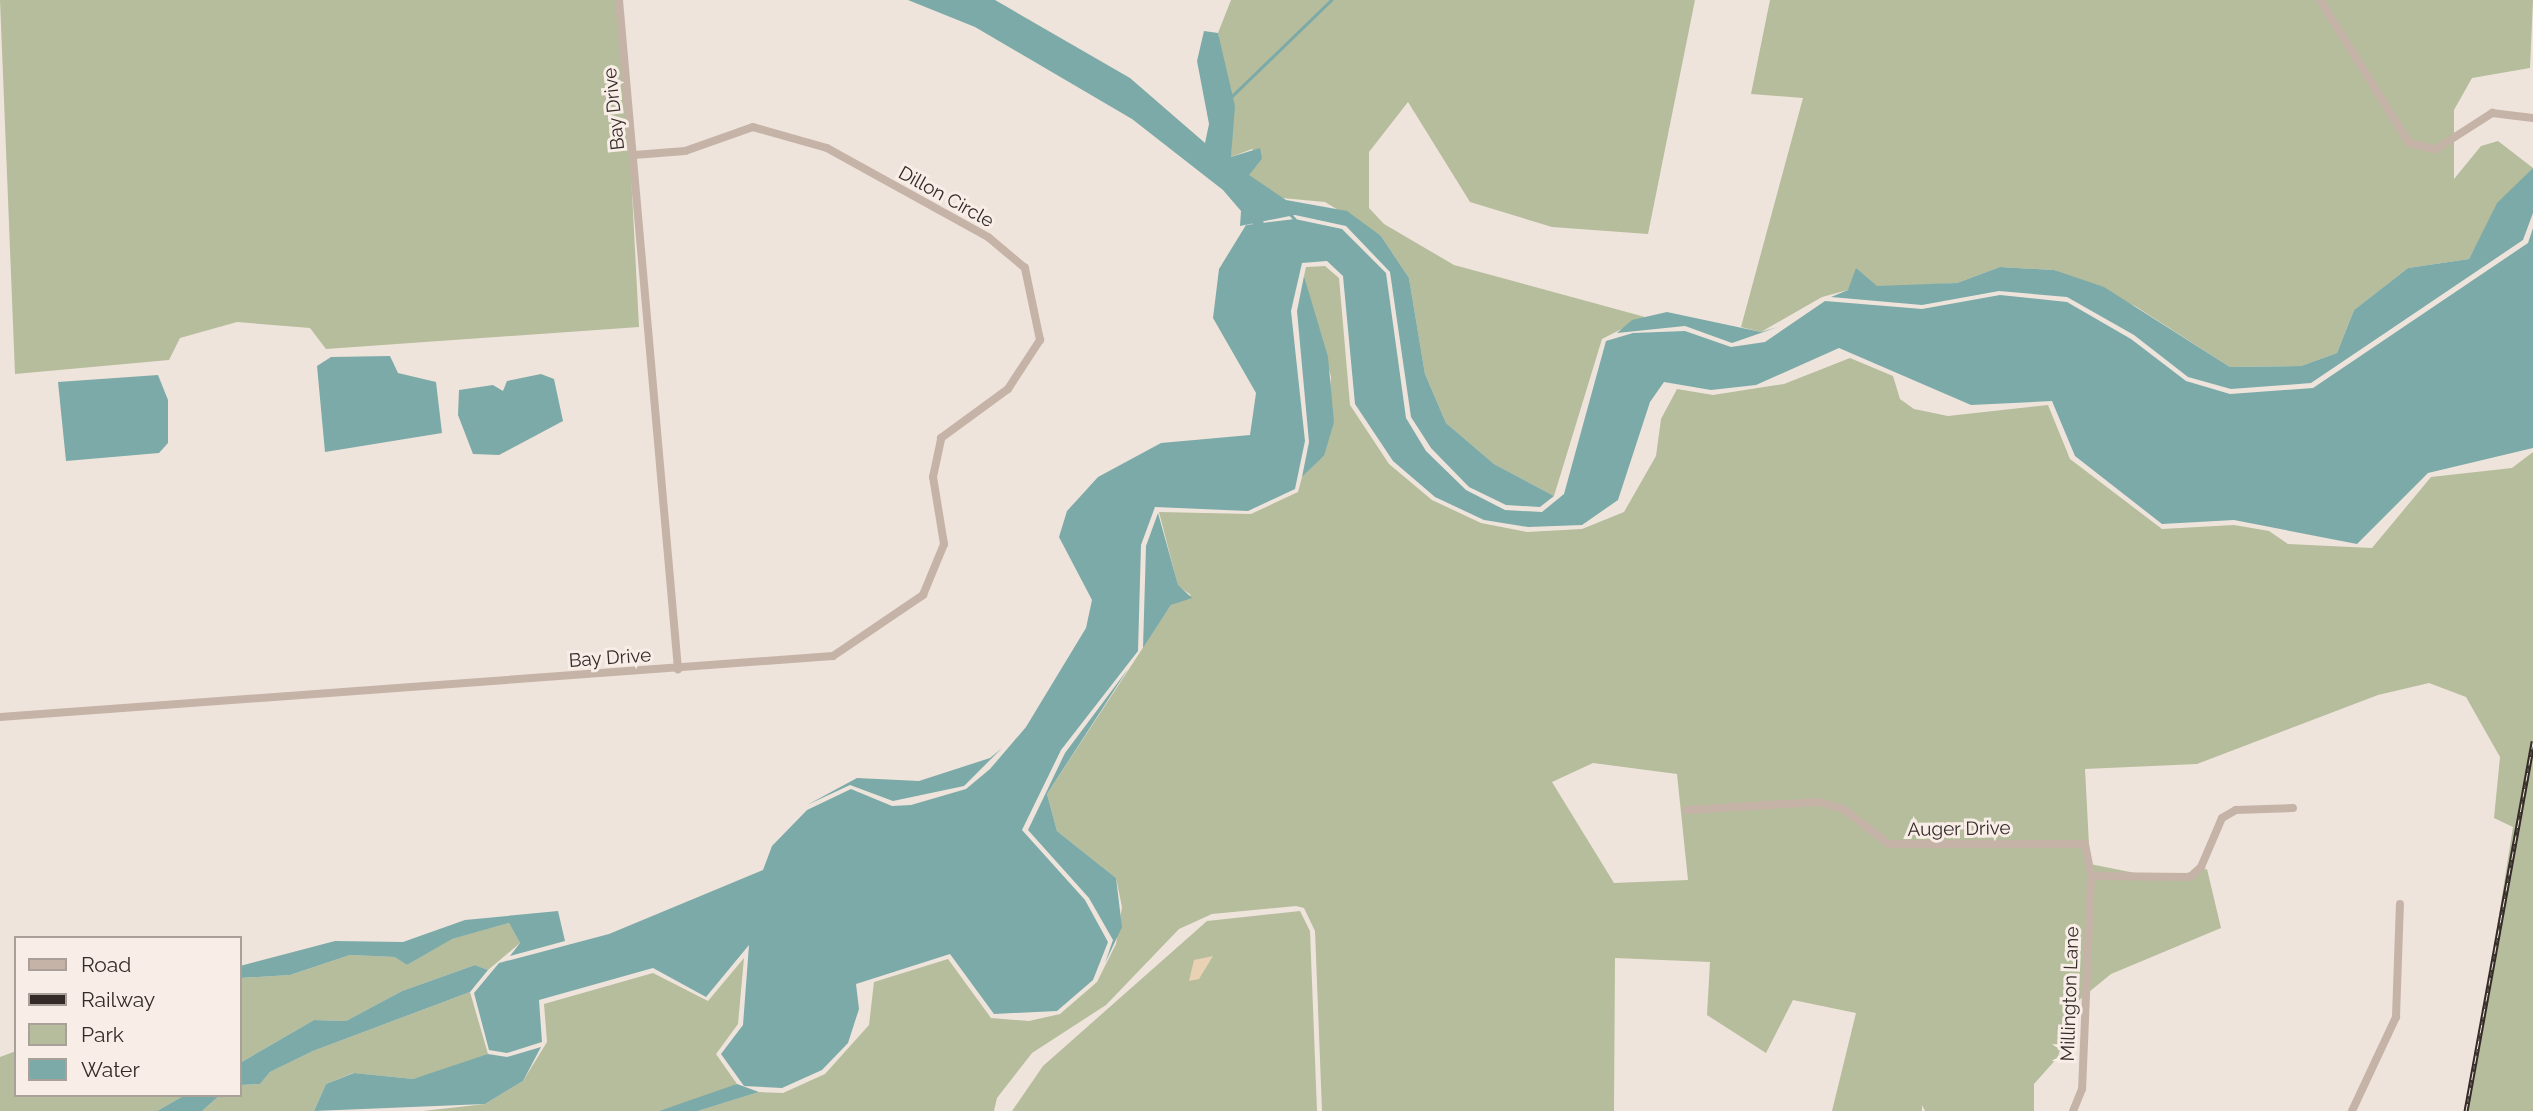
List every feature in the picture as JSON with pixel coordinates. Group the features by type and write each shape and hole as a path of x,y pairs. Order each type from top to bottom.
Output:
{"street":[{"name":"Bay Drive","path":"0,717 678,668 619,0"},
{"path":"2320,0 2409,143 2435,149 2491,113 2533,118"},
{"name":"Dillon Circle","path":"634,155 685,150 753,127 827,148 988,237 1024,268 1040,340 1008,389 941,438 933,477 944,544 923,595 833,656 678,668"},
{"name":"Auger Drive","path":"1687,810 1819,802 1843,809 1889,845 1908,847 2077,841 2085,844 2091,876"},
{"path":"2091,876 2190,877 2201,867 2222,818 2235,810 2293,808"},
{"name":"Millington Lane","path":"2073,1111 2082,1089 2091,876"},
{"path":"2352,1111 2396,1017 2400,904"}],"green space":[{"path":"0,0 622,0 639,327 326,349 310,328 237,322 180,338 169,360 15,374"},
{"path":"1231,0 1695,0 1648,234 1552,227 1470,202 1408,102 1369,152 1369,208 1384,224 1454,265 1645,317 1602,339 1554,496 1494,464 1446,423 1425,374 1409,278 1381,236 1325,202 1282,198 1248,175 1262,159 1252,149 1231,157 1233,97 1224,78 1218,33"},
{"path":"1770,0 2533,0 2530,68 2472,78 2454,110 2454,179 2481,146 2498,141 2533,168 2491,217 2469,259 2408,268 2354,310 2337,353 2301,366 2230,367 2135,306 2054,270 2000,267 1957,283 1848,290 1822,297 1761,332 1741,327 1803,98 1751,94"},
{"path":"1325,266 1339,278 1350,405 1389,464 1432,500 1481,523 1527,532 1582,529 1624,512 1656,456 1661,419 1677,389 1713,395 1784,384 1850,358 1893,376 1900,399 1914,409 1948,416 2048,405 2070,459 2162,529 2234,525 2269,531 2288,544 2372,548 2431,477 2512,468 2533,452 2533,1111 2468,1111 2513,827 2494,818 2500,757 2466,697 2429,683 2378,695 2197,764 2085,769 2090,864 2160,878 2207,869 2221,928 2111,974 2073,1005 2058,1057 2034,1084 2034,1111 1925,1111 1922,1105 1922,1111 1832,1111 1856,1013 1793,1000 1766,1053 1707,1015 1710,962 1615,958 1614,1111 1322,1111 1315,931 1304,908 1296,906 1212,914 1179,929 1106,1005 1032,1053 997,1098 994,1111 698,1111 759,1092 783,1093 825,1074 869,1025 874,982 948,959 991,1018 1029,1021 1060,1014 1097,982 1116,944 1122,907 1116,878 1057,831 1047,794 1171,605 1191,595 1178,586 1159,512 1251,514 1298,492 1302,477 1324,456 1331,377 1304,276 1306,267","holes":["1593,763 1677,774 1688,880 1614,883 1552,782"]},
{"path":"1300,911 1310,931 1317,1111 1012,1111 1043,1066 1207,921"},
{"path":"509,923 520,943 488,970 475,965 402,991 346,1021 314,1020 242,1062 242,978 290,975 350,955 396,957 407,965 451,939"},
{"path":"744,958 738,1024 716,1054 737,1084 727,1090 659,1111 423,1111 485,1104 523,1081 547,1042 544,1004 653,973 708,1001"},
{"path":"470,992 488,1054 481,1060 413,1079 353,1073 326,1084 314,1111 202,1111 218,1097 242,1097 242,1085 260,1084 270,1072 313,1051"},
{"path":"14,1052 14,1097 182,1097 157,1111 0,1111 0,1057"}],"sand":[{"path":"1213,956 1199,979 1189,981 1194,960"}],"water":[{"path":"908,0 995,0 1130,78 1205,143 1209,124 1197,61 1204,31 1218,33 1235,106 1231,157 1260,148 1262,159 1249,175 1286,200 1347,211 1381,236 1409,278 1425,374 1446,423 1494,464 1554,496 1540,507 1506,505 1469,487 1431,448 1411,417 1390,272 1346,226 1295,215 1240,226 1241,211 1223,190 1132,119 975,27"},
{"path":"2533,168 2533,213 2523,240 2311,383 2231,389 2188,377 2134,335 2067,297 1999,291 1922,305 1831,297 1848,290 1856,268 1877,286 1957,283 2000,267 2054,270 2104,287 2230,367 2301,366 2337,353 2354,310 2408,268 2469,259 2497,203"},
{"path":"1295,219 1342,229 1386,273 1406,418 1426,451 1466,490 1505,510 1542,512 1564,494 1606,341 1633,333 1685,331 1731,347 1765,342 1825,301 1922,309 2000,295 2067,302 2131,339 2186,381 2230,394 2313,388 2528,243 2533,228 2533,448 2428,473 2357,544 2234,520 2162,524 2075,456 2052,401 1971,405 1839,348 1756,385 1711,390 1664,382 1650,402 1618,500 1582,525 1528,527 1484,520 1435,497 1393,461 1355,404 1343,276 1327,261 1302,263 1291,311 1305,441 1295,489 1248,511 1155,507 1141,545 1138,651 1061,750 1022,830 1085,900 1108,942 1093,980 1057,1011 994,1014 950,954 856,984 859,1009 848,1043 822,1070 782,1088 744,1086 721,1054 743,1025 749,945 706,997 653,968 539,1000 542,1042 507,1053 489,1050 474,993 499,963 609,934 763,870 772,846 807,810 851,789 892,806 911,805 966,789 990,769 1026,727 1086,628 1092,600 1059,537 1067,511 1098,477 1161,443 1250,435 1256,393 1213,318 1219,269 1246,225"},
{"path":"1304,276 1328,357 1334,422 1324,456 1302,477 1309,442 1297,311"},
{"path":"1667,312 1761,332 1778,327 1732,343 1685,326 1617,333 1632,320"},
{"path":"390,356 398,373 436,382 442,433 325,452 317,366 331,357"},
{"path":"541,374 554,379 563,421 499,455 473,454 458,415 459,390 493,385 503,391 507,381"},
{"path":"158,375 168,400 168,443 159,453 66,461 58,382"},
{"path":"1158,513 1178,585 1192,598 1171,605 1143,648 1146,546"},
{"path":"1128,669 1047,794 1057,831 1116,878 1122,927 1105,963 1113,940 1089,898 1028,830 1065,753"},
{"path":"1002,748 964,786 893,801 850,785 807,805 857,778 919,781 990,758"},
{"path":"558,911 565,941 510,956 520,943 509,923 452,939 407,965 395,957 350,955 290,975 242,978 242,965 335,941 403,942 465,920"},
{"path":"475,965 488,970 470,992 313,1051 270,1072 260,1084 242,1085 242,1062 314,1020 346,1021 402,991"},
{"path":"541,1047 523,1081 485,1104 314,1111 326,1084 354,1073 413,1079 488,1054 507,1057"},
{"path":"737,1084 759,1092 698,1111 659,1111"},
{"path":"182,1097 218,1097 202,1111 157,1111"}],"waterway":[{"path":"1230,98 1331,0"},
{"path":"1248,209 1259,224"},
{"path":"1289,213 1295,219"}],"railway":[{"path":"2466,1111 2533,741"}]}
